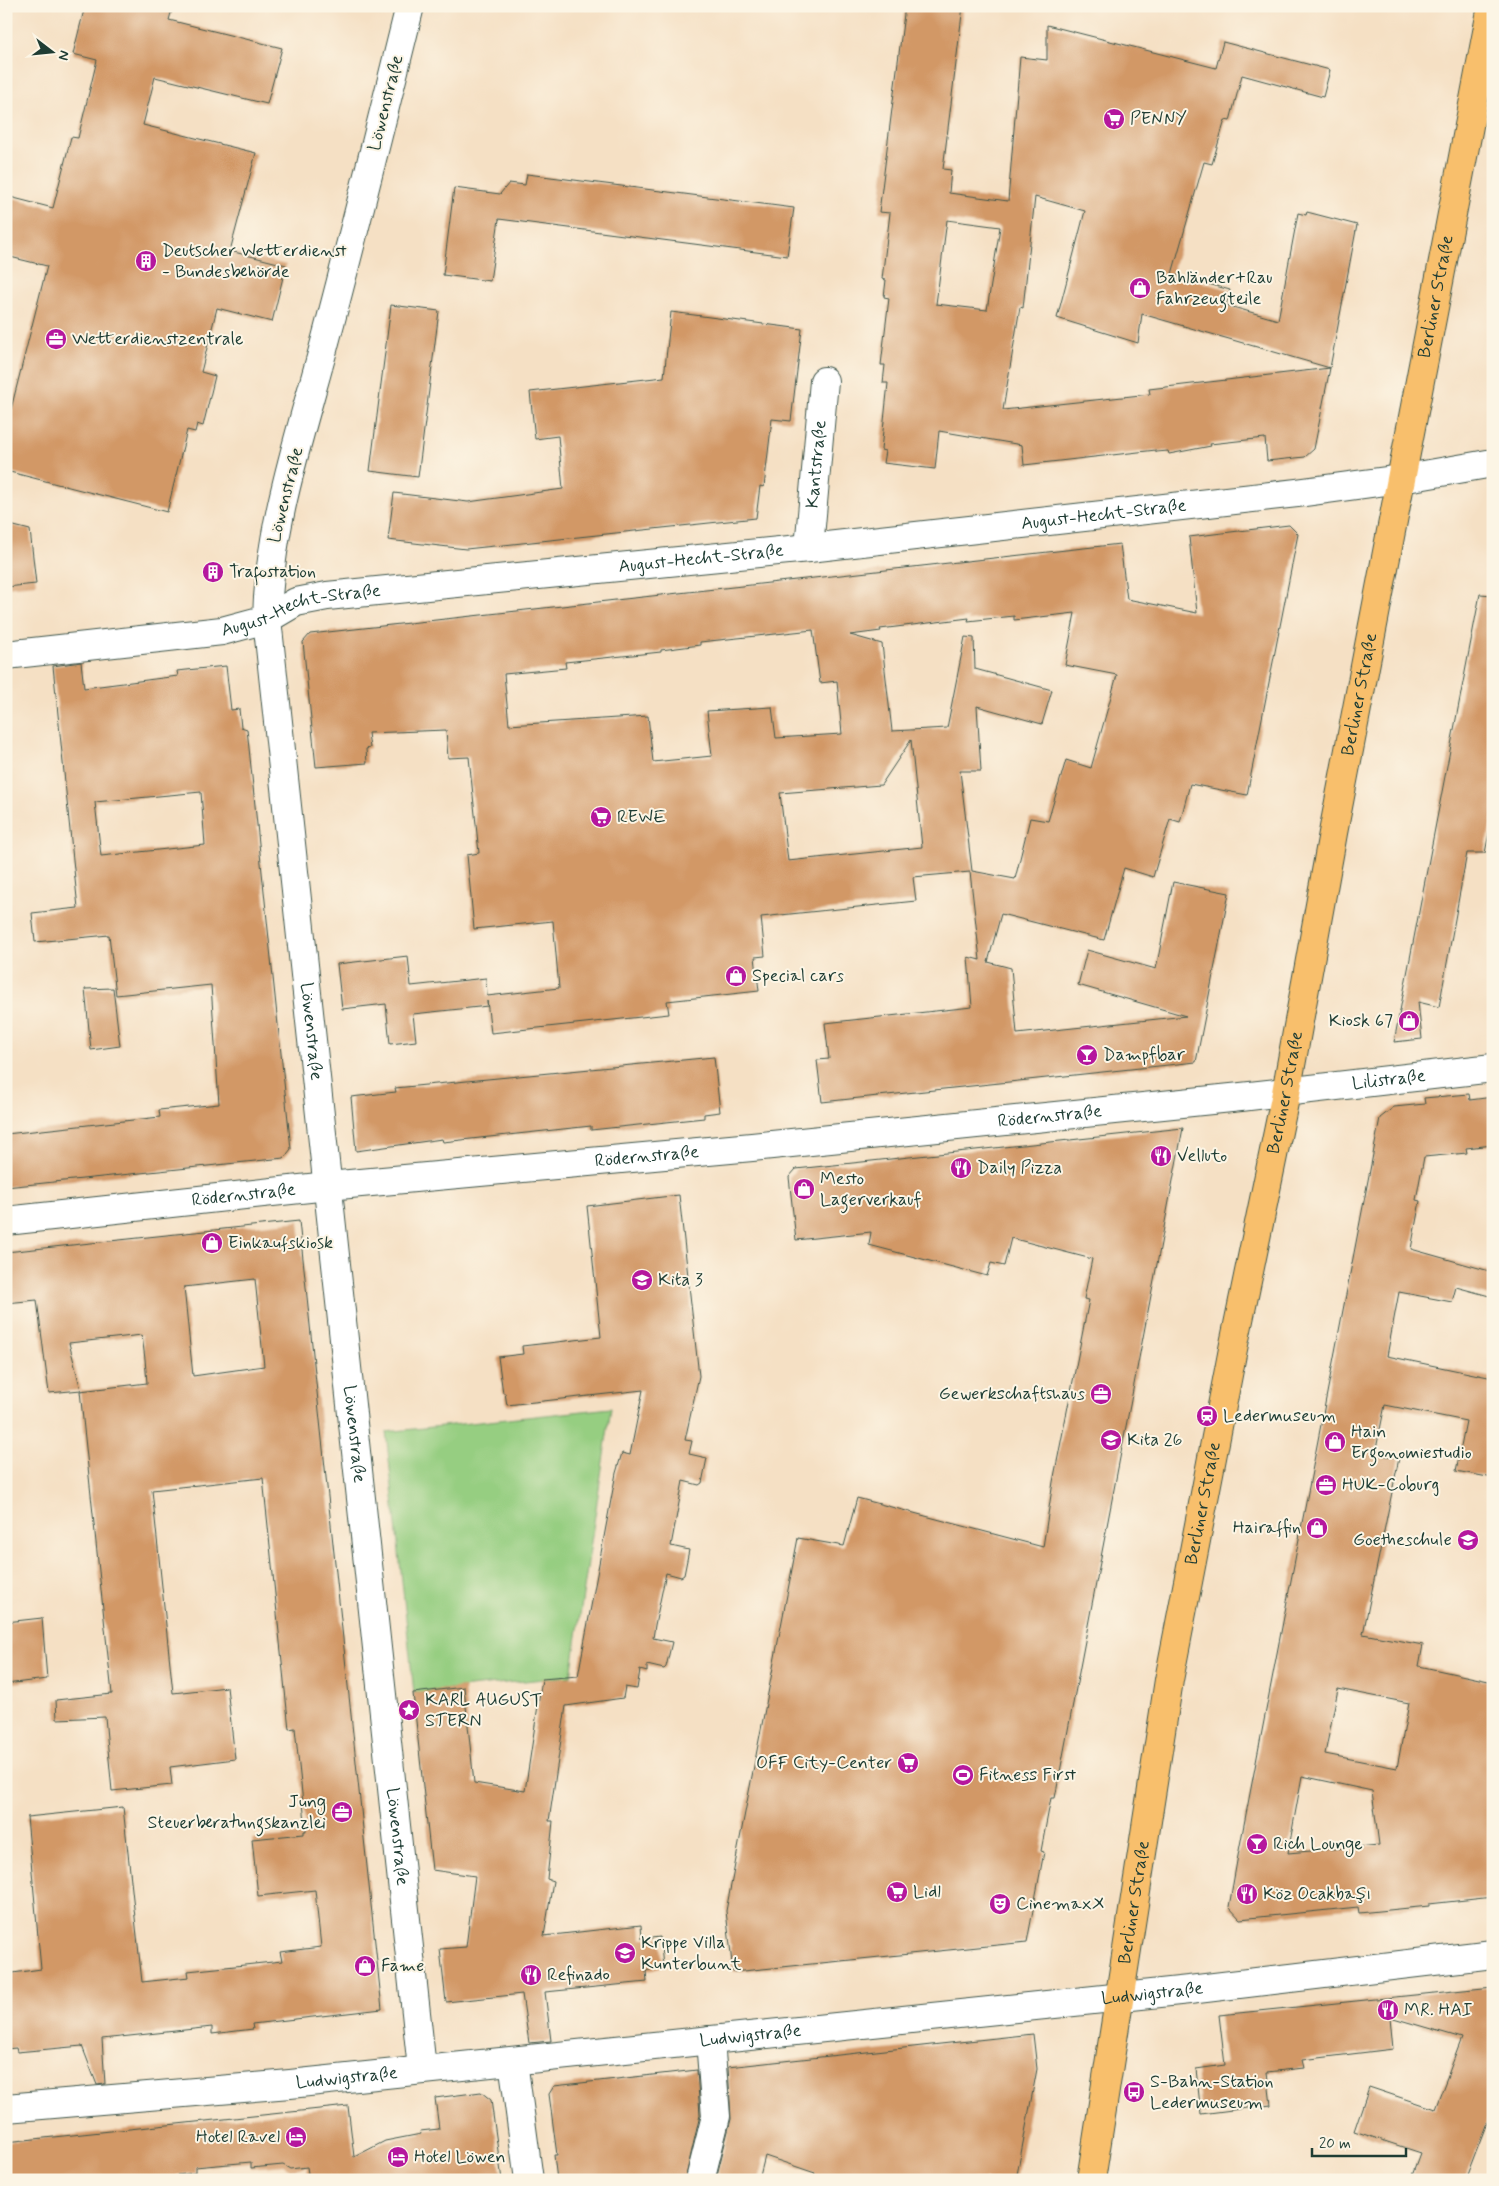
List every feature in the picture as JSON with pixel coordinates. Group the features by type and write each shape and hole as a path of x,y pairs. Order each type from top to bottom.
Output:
{"main road":[{"name":"Berliner Straße","path":"1091,2180 1169,1680 1233,1349 1286,1093 1332,833 1492,6"}],"street":[{"name":"Löwenstraße","path":"410,6 344,271 276,528 268,586 267,619 422,2069"},
{"name":"Kantstraße","path":"809,548 824,382"},
{"name":"August-Hecht-Straße","path":"6,655 222,631 267,619 296,602 327,596 809,548 1401,479 1493,463"},
{"name":"Lilistraße","path":"1286,1093 1493,1068"},
{"name":"Rödernstraße","path":"6,1221 328,1186 752,1147 1286,1093"},
{"name":"Ludwigstraße","path":"6,2108 290,2084 513,2061 1120,1997 1493,1954"},
{"path":"700,2180 716,2116 710,2040"},
{"path":"513,2061 529,2180"}],"green space":[{"path":"611,1408 571,1676 414,1693 386,1432"}],"building":[{"name":"Deutscher Wetterdienst - Bundesbehörde","path":"85,6 173,6 169,20 282,48 267,104 155,77 143,125 256,153 230,251 286,265 272,322 217,308 201,372 215,376 203,426 197,424 195,432 187,430 167,512 6,471 6,429 47,266 6,256 6,196 53,208 71,137 78,138 97,60 73,54"},
{"path":"905,6 963,6 943,169 951,170 949,193 1008,201 1020,57 1047,60 1047,25 1216,68 1223,42 1330,70 1323,97 1242,75 1230,121 1225,120 1212,164 1204,162 1172,274 1230,290 1226,305 1278,320 1298,213 1306,215 1307,212 1357,225 1330,368 1314,449 1305,457 1267,461 1265,438 1210,444 1211,446 1169,454 1168,451 1156,452 1156,450 1024,465 1022,445 939,431 935,469 883,463 885,451 881,450 888,383 883,383 885,365 881,365 889,298 884,297 886,280 882,279 890,213 879,212","holes":["1035,197 1085,211 1057,318 1138,343 1142,314 1330,368 1149,389 1150,394 1003,410 1020,307 1023,308","947,220 1000,227 987,310 936,304"]},
{"path":"527,174 794,208 787,256 499,219 490,281 443,275 454,188 500,194 509,183 525,185"},
{"path":"391,305 439,311 418,477 370,471"},
{"path":"671,312 802,329 791,421 772,419 764,487 760,486 756,518 466,549 388,540 394,493 468,502 563,489 558,436 535,439 530,392 664,377"},
{"path":"6,524 30,530 36,584 6,587"},
{"path":"1289,525 1298,534 1247,795 1190,784 1180,822 1170,819 1153,877 1124,868 1104,940 1001,914 988,962 1011,968 1017,1034 1186,1016 1078,985 1087,950 1156,969 1173,882 1229,893 1196,1062 822,1102 817,1060 829,1059 825,1023 972,1007 968,957 980,960 970,872 913,877 916,901 761,917 765,956 755,957 759,991 667,1001 669,1014 491,1033 488,1006 413,1014 416,1041 390,1044 386,1004 342,1009 337,964 408,956 411,986 486,978 487,996 559,988 553,921 474,929 467,855 479,853 469,757 448,758 446,730 368,733 370,748 366,749 367,763 316,767 303,642 310,634 1120,544 1127,599 1197,613 1189,537","holes":["1075,613 1065,665 1117,675 1091,768 1066,760 1048,821 1030,818 1015,879 972,871 960,771 981,771 977,706 1042,724 1052,690 975,669 974,638 965,637 947,728 892,731 882,644 850,635 881,631 880,629 969,618 968,621 1014,616 1014,620","813,630 820,683 837,681 842,734 776,738 772,707 707,711 712,756 653,762 648,716 509,725 504,674 566,668 565,662 661,652 661,650 700,645 700,642","911,740 922,847 788,861 780,793 881,785"]},
{"path":"1480,594 1493,595 1493,813 1485,853 1467,853 1439,1007 1418,1002 1422,1039 1394,1042"},
{"path":"81,662 84,688 178,676 177,671 226,666 231,710 239,709 241,727 247,729 291,1149 284,1158 6,1187 6,1134 160,1117 159,1110 219,1104 211,985 116,995 109,935 35,942 32,913 78,908 53,666","holes":["201,792 205,845 101,856 95,802"]},
{"path":"113,988 120,1046 91,1050 85,989"},
{"path":"714,1057 720,1112 704,1114 704,1118 591,1130 591,1126 443,1142 442,1139 356,1151 351,1097 396,1092 395,1088"},
{"path":"1469,1094 1470,1100 1493,1097 1493,1145 1466,1148 1467,1153 1424,1157 1416,1200 1420,1201 1411,1249 1493,1272 1493,1297 1456,1287 1452,1302 1399,1292 1387,1356 1493,1378 1493,1478 1456,1471 1466,1421 1385,1405 1375,1454 1399,1458 1363,1634 1423,1645 1419,1666 1493,1682 1493,1897 1359,1913 1358,1907 1240,1919 1229,1907 1237,1861 1380,1118 1394,1107 1425,1104 1424,1098","holes":["1338,1689 1409,1703 1397,1768 1325,1754","1302,1776 1372,1791 1379,1845 1288,1853"]},
{"name":"OFF City-Center","path":"1183,1128 1055,1798 1051,1798 1041,1851 1044,1852 1027,1942 733,1972 726,1911 798,1538 844,1546 857,1498 1043,1547 1053,1482 1089,1300 1084,1299 1092,1259 1011,1238 1004,1266 991,1263 987,1276 869,1245 871,1232 796,1240 789,1177 796,1169"},
{"path":"679,1195 699,1376 685,1440 692,1441 689,1454 707,1458 702,1483 699,1485 683,1481 671,1546 689,1550 684,1575 681,1577 666,1573 653,1638 672,1642 666,1667 664,1669 647,1665 647,1672 640,1670 637,1689 625,1687 623,1698 566,1706 549,1821 553,1821 547,1879 553,1881 544,1936 641,1925 642,1939 660,1937 663,1966 646,1971 647,1982 545,1992 551,2041 529,2043 522,1994 446,2002 440,1949 466,1947 475,1876 432,1870 413,1693 464,1687 474,1783 525,1791 542,1679 578,1676 616,1473 622,1453 630,1455 643,1390 507,1405 505,1393 503,1393 498,1357 523,1354 522,1346 601,1337 587,1206"},
{"path":"299,1221 382,2009 252,2024 253,2029 212,2034 212,2027 102,2039 105,2084 97,2085 82,2046 17,2052 16,2048 6,2049 6,1974 41,1969 27,1817 123,1807 142,1982 189,1977 188,1971 282,1961 280,1952 321,1947 315,1890 258,1896 252,1839 304,1834 304,1831 306,1831 295,1728 289,1729 263,1478 152,1490 173,1693 227,1687 235,1759 170,1767 172,1785 112,1791 105,1717 57,1719 56,1700 112,1694 80,1391 147,1383 145,1359 142,1335 69,1343 81,1390 49,1393 37,1300 6,1303 6,1252","holes":["255,1279 264,1366 193,1376 184,1287"]},
{"path":"42,1618 47,1679 6,1684 6,1622"},
{"path":"1493,1987 1493,2107 1465,2180 1411,2180 1421,2153 1354,2131 1369,2087 1435,2109 1462,2038 1390,2017 1393,2049 1302,2060 1304,2068 1267,2072 1271,2105 1201,2114 1196,2069 1225,2065 1219,2015"},
{"path":"1033,2034 1037,2069 1016,2180 813,2180 815,2173 765,2156 759,2180 716,2179 731,2119 728,2067"},
{"path":"697,2070 700,2115 685,2180 557,2180 554,2155 557,2155 549,2094 554,2086"},
{"path":"481,2092 491,2100 502,2180 309,2180 307,2167 290,2169 283,2165 251,2168 251,2162 195,2167 195,2173 177,2175 178,2180 6,2180 6,2142 348,2106 354,2157 385,2141 421,2134 420,2131 439,2129 435,2098"}],"place":[{"name":"PENNY","path":"1114,119"},
{"name":"Deutscher Wetterdienst - Bundesbehörde","path":"146,261"},
{"name":"Bahländer+Rau Fahrzeugteile","path":"1140,288"},
{"name":"Wetterdienstzentrale","path":"56,339"},
{"name":"Trafostation","path":"213,572"},
{"name":"REWE","path":"601,817"},
{"name":"Special cars","path":"736,976"},
{"name":"Kiosk 67","path":"1409,1021"},
{"name":"Dampfbar","path":"1087,1055"},
{"name":"Velluto","path":"1161,1156"},
{"name":"Daily Pizza","path":"961,1168"},
{"name":"Mesto Lagerverkauf","path":"804,1189"},
{"name":"Einkaufskiosk","path":"212,1243"},
{"name":"Kita 3","path":"642,1280"},
{"name":"Gewerkschaftshaus","path":"1101,1394"},
{"name":"Ledermuseum","path":"1207,1416"},
{"name":"Kita 26","path":"1111,1440"},
{"name":"Hain Ergonomiestudio","path":"1335,1442"},
{"name":"HUK-Coburg","path":"1326,1485"},
{"name":"Hairaffin","path":"1317,1528"},
{"name":"Goetheschule","path":"1468,1540"},
{"name":"KARL AUGUST STERN","path":"409,1710"},
{"name":"OFF City-Center","path":"908,1763"},
{"name":"Fitness First","path":"963,1775"},
{"name":"Jung Steuerberatungskanzlei","path":"342,1812"},
{"name":"Rich Lounge","path":"1257,1844"},
{"name":"Lidl","path":"897,1892"},
{"name":"Köz Ocakbaşı","path":"1247,1894"},
{"name":"CinemaxX","path":"1000,1904"},
{"name":"Krippe Villa Kunterbunt","path":"625,1953"},
{"name":"Fame","path":"365,1966"},
{"name":"Refinado","path":"531,1975"},
{"name":"MR. HAI","path":"1388,2010"},
{"name":"S-Bahn-Station Ledermuseum","path":"1134,2092"},
{"name":"Hotel Ravel","path":"296,2137"},
{"name":"Hotel Löwen","path":"398,2157"}]}
